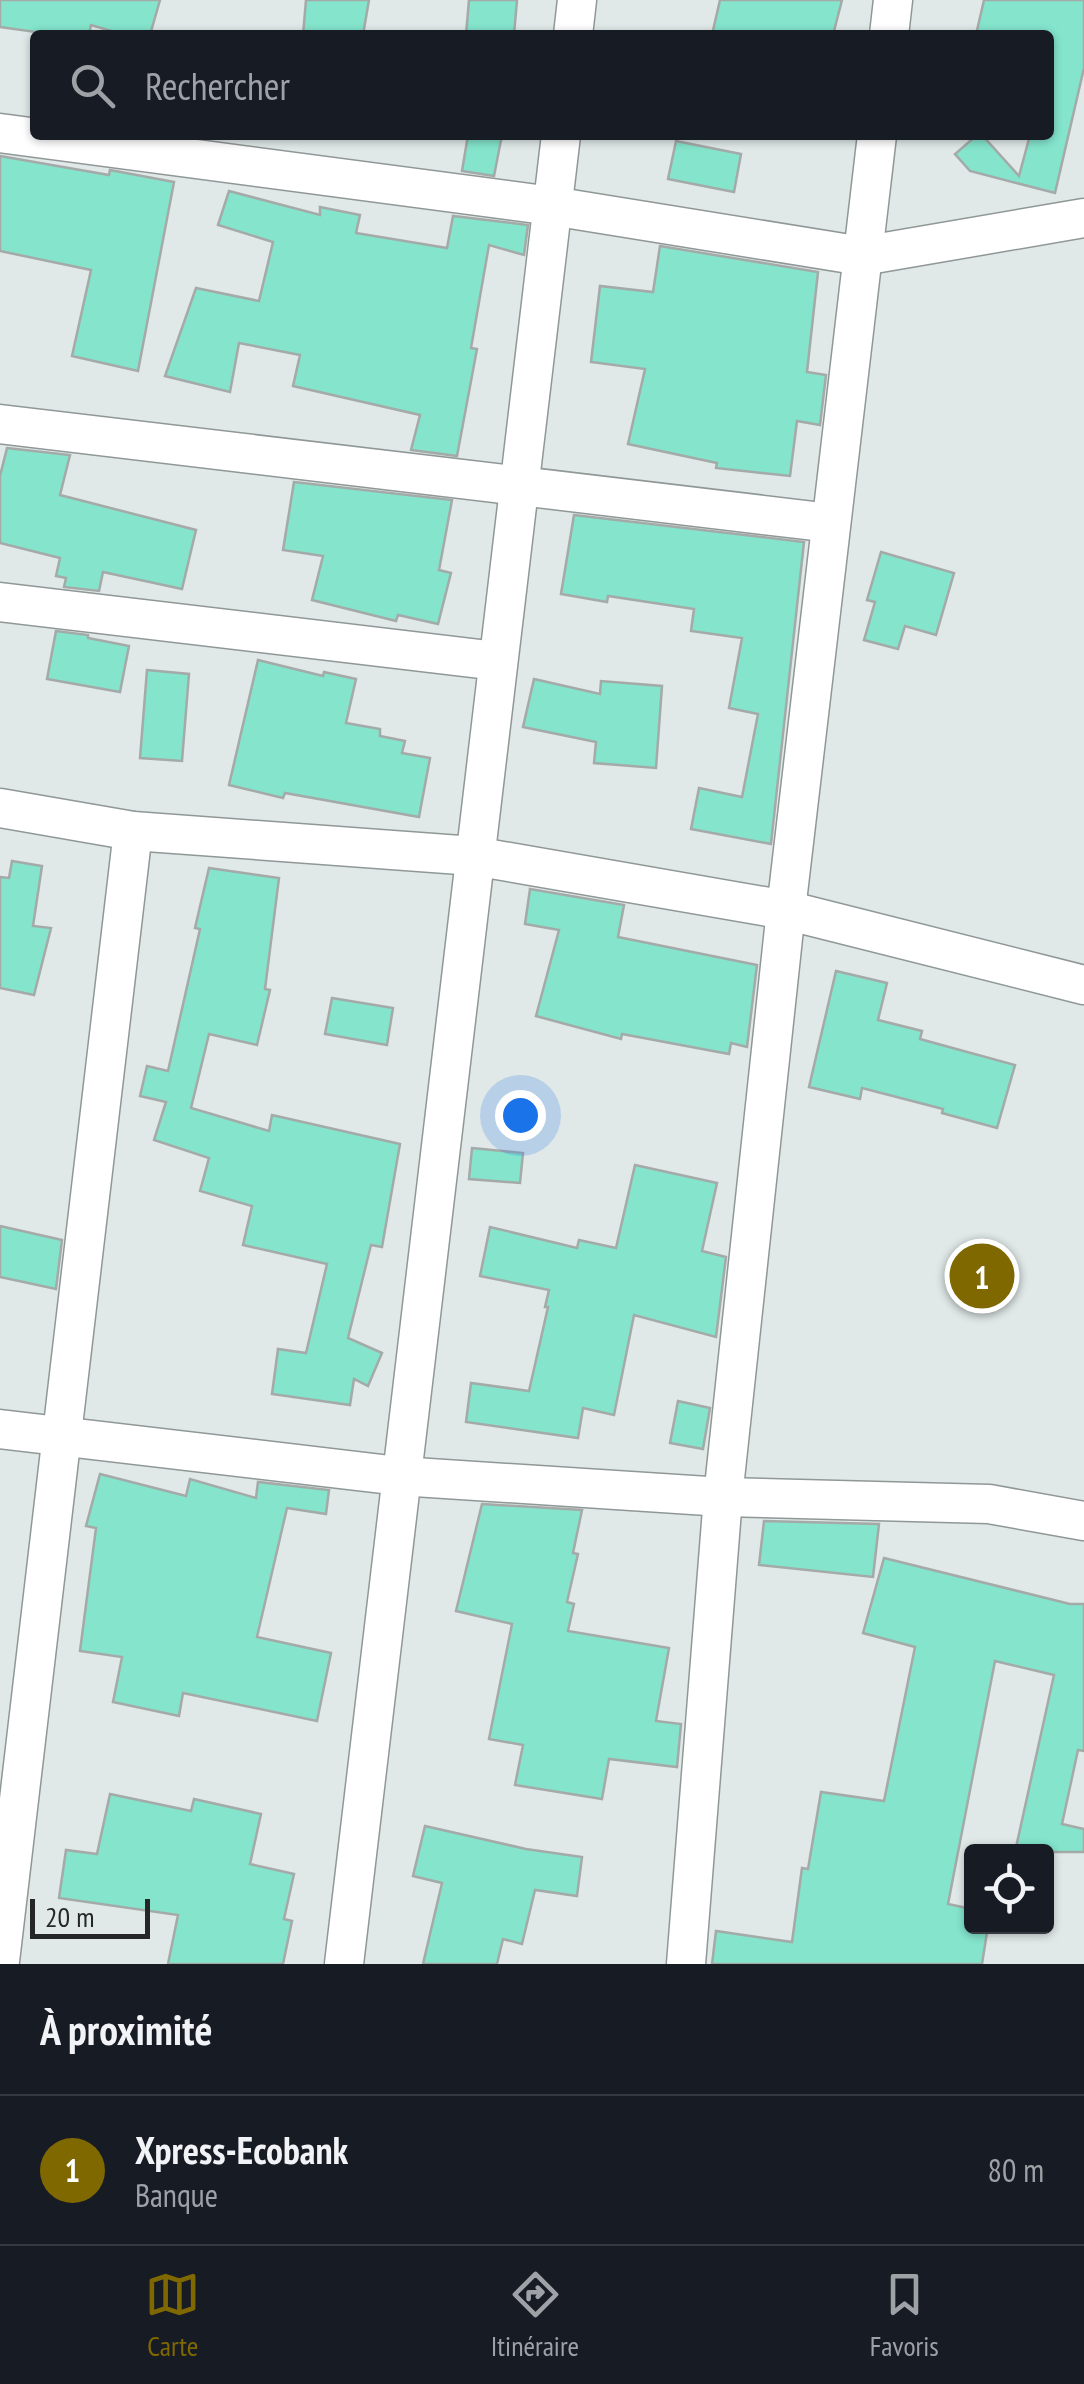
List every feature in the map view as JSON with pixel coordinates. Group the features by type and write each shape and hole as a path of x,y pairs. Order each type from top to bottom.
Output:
{"street":[{"path":"574,30 578,0"},
{"path":"890,30 893,0"},
{"path":"0,133 30,137"},
{"path":"53,140 552,206 862,256 1084,218"},
{"path":"344,1964 560,140"},
{"path":"686,1964 723,1497 786,910 876,140"},
{"path":"0,424 831,523"},
{"path":"0,602 498,661"},
{"path":"0,808 133,832 474,856 786,910 1084,985"},
{"path":"0,1961 133,832"},
{"path":"0,1428 400,1476 723,1497 989,1504 1084,1522"}],"building":[{"path":"0,0 160,0 151,30 108,30 91,25 90,30 30,31 0,27"},
{"path":"306,0 369,0 364,30 303,30"},
{"path":"469,0 517,0 514,30 466,30"},
{"path":"720,0 842,0 834,30 713,30"},
{"path":"984,0 1084,0 1084,68 1055,193 970,171 955,154 971,140 987,140 1019,176 1029,140 1054,140 1054,30 977,30"},
{"path":"467,140 501,140 494,176 462,171"},
{"path":"676,141 741,154 734,192 668,179"},
{"path":"0,156 174,182 138,371 72,356 91,270 0,251"},
{"path":"229,191 320,215 320,207 360,215 356,233 447,248 453,216 528,225 524,255 489,245 471,348 477,349 457,456 411,450 420,415 293,386 300,355 239,343 230,392 165,376 196,288 259,301 273,242 218,225"},
{"path":"660,246 818,272 807,372 826,375 820,425 797,421 790,476 716,468 717,463 628,444 645,369 591,362 600,286 653,292"},
{"path":"7,448 70,455 60,495 196,530 182,589 103,572 99,591 64,587 66,578 56,576 60,558 0,543 0,476"},
{"path":"294,482 452,500 439,570 451,573 438,624 398,615 396,621 312,600 323,556 283,550"},
{"path":"574,515 804,542 771,844 691,829 699,788 742,797 758,714 729,708 742,638 691,631 694,609 608,596 607,602 561,594"},
{"path":"881,552 954,573 936,635 905,626 898,649 864,640 875,602 867,600"},
{"path":"56,631 129,646 120,692 47,679"},
{"path":"258,660 323,676 324,672 356,679 346,723 380,729 380,736 405,741 402,753 430,758 419,817 285,793 283,798 229,785"},
{"path":"147,670 189,674 182,761 140,758"},
{"path":"534,679 600,694 601,681 662,686 656,768 594,763 596,742 523,727"},
{"path":"12,861 42,866 33,926 51,928 34,995 0,988 0,877 9,878"},
{"path":"209,868 279,878 265,989 270,990 257,1045 209,1034 191,1108 269,1131 272,1115 400,1144 382,1247 371,1245 348,1338 382,1353 368,1386 354,1379 350,1405 272,1394 278,1349 306,1353 327,1264 243,1245 252,1206 200,1191 209,1158 154,1140 166,1102 140,1096 147,1066 168,1071 200,929 195,928"},
{"path":"530,889 624,905 618,937 757,965 747,1047 731,1043 729,1054 622,1034 621,1039 536,1016 559,930 525,924"},
{"path":"836,971 887,983 878,1020 922,1031 920,1039 1015,1065 997,1128 862,1088 860,1099 809,1087"},
{"path":"332,998 393,1008 387,1045 325,1034"},
{"path":"472,1148 523,1153 520,1183 469,1179"},
{"path":"635,1165 717,1183 702,1251 726,1257 716,1337 634,1315 614,1415 583,1408 578,1438 466,1422 471,1383 529,1391 548,1307 549,1290 480,1276 490,1227 577,1248 579,1240 616,1248"},
{"path":"0,1226 62,1240 56,1289 0,1277"},
{"path":"678,1401 710,1408 703,1449 670,1443"},
{"path":"100,1474 186,1496 190,1479 256,1498 258,1482 329,1490 326,1514 287,1508 257,1637 331,1653 317,1721 183,1693 179,1716 113,1702 122,1657 80,1651 96,1528 86,1526"},
{"path":"482,1504 582,1510 573,1553 578,1554 567,1602 574,1604 568,1631 669,1648 656,1721 681,1724 677,1767 609,1759 602,1799 515,1785 523,1745 489,1739 512,1624 456,1611"},
{"path":"764,1521 879,1524 873,1577 759,1565"},
{"path":"884,1558 1070,1604 1084,1604 1084,1751 1078,1750 1062,1824 1084,1829 1084,1852 1054,1852 1054,1844 1017,1844 1054,1675 995,1661 948,1904 964,1907 964,1934 987,1934 982,1964 712,1964 716,1931 792,1942 802,1868 808,1869 821,1792 884,1801 915,1647 863,1633"},
{"path":"110,1794 191,1811 194,1799 261,1814 250,1864 294,1874 284,1919 292,1921 283,1964 168,1964 178,1915 59,1898 66,1850 97,1854"},
{"path":"425,1826 582,1857 577,1896 535,1890 522,1944 503,1939 497,1964 423,1964 442,1883 413,1876"}],"place":[{"name":"Xpress-Ecobank","path":"982,1276"}]}
